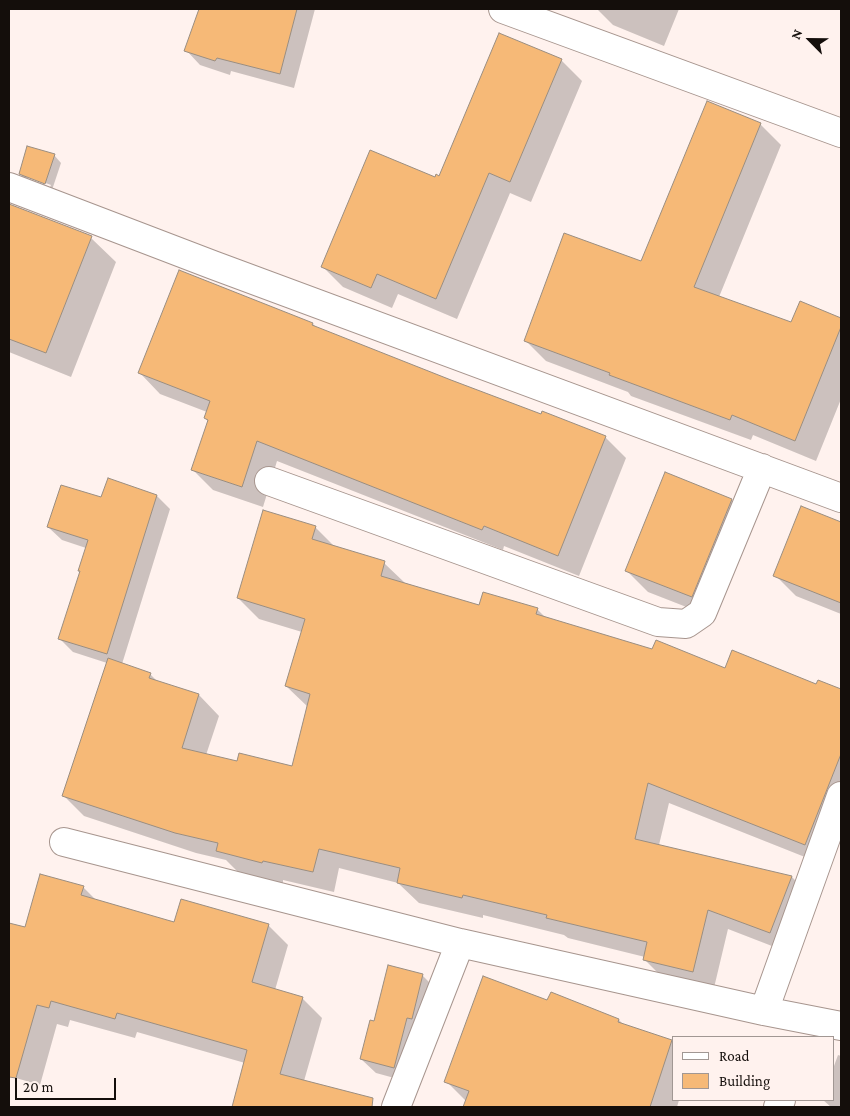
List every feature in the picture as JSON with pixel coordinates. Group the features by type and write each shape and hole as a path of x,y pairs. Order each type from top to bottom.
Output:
{"street":[{"path":"503,9 841,133"},
{"path":"9,187 213,265 841,498"},
{"path":"269,481 658,622 686,624 702,613 762,468"},
{"path":"764,1011 841,796"},
{"path":"64,842 460,943 764,1011 804,1028 841,1026"},
{"path":"396,1107 460,943"}],"building":[{"path":"199,9 297,9 280,74 217,58 215,61 184,51"},
{"path":"499,33 562,59 510,182 489,173 436,299 377,274 371,288 321,267 370,150 435,177 436,174 439,176"},
{"path":"707,101 761,123 694,287 791,322 800,301 841,318 841,327 795,441 732,415 730,420 524,341 564,233 641,261"},
{"path":"27,146 55,154 45,184 19,174"},
{"path":"9,204 92,236 46,353 9,339"},
{"path":"179,270 451,380 541,414 542,411 606,436 558,556 484,526 482,530 257,441 242,487 191,470 208,420 204,418 210,401 138,373"},
{"path":"665,472 732,499 692,597 625,571"},
{"path":"108,478 157,495 107,654 58,639 88,540 47,527 61,485 101,497"},
{"path":"801,506 841,522 841,603 773,576"},
{"path":"263,510 316,526 312,539 385,561 381,576 479,605 483,592 538,608 536,614 652,649 656,640 725,668 732,650 816,684 818,680 841,689 841,754 805,845 648,783 635,839 792,876 770,933 708,910 693,972 643,960 647,942 546,918 547,915 463,895 462,898 397,883 400,868 319,849 313,872 263,861 262,863 216,851 218,843 175,833 62,796 108,658 151,673 149,678 199,694 182,748 237,761 239,753 292,766 310,694 285,686 305,619 237,598"},
{"path":"40,874 84,886 81,895 174,922 181,899 269,924 252,982 303,997 280,1074 373,1098 372,1107 232,1107 247,1050 117,1013 115,1019 51,1001 49,1008 37,1005 16,1078 9,1077 9,923 25,927"},
{"path":"388,965 423,974 412,1019 407,1018 394,1068 360,1059 370,1020 374,1021"},
{"path":"483,976 547,1000 551,992 619,1019 618,1022 672,1040 650,1107 463,1107 469,1091 444,1082"}]}
